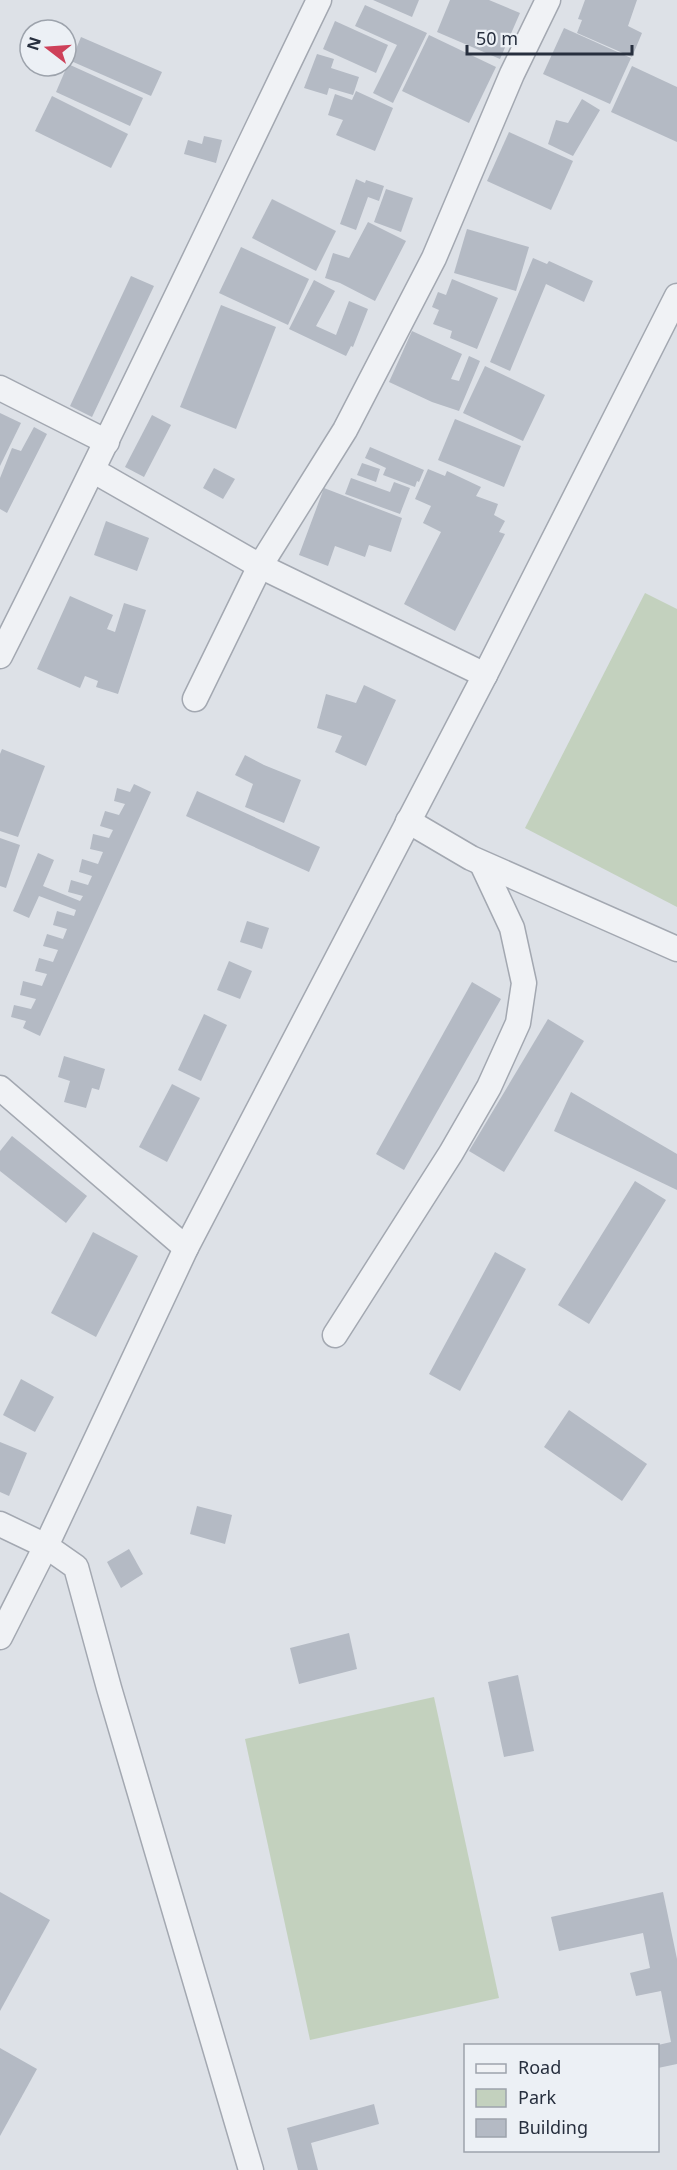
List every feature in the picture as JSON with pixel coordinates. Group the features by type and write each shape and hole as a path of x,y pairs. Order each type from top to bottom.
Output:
{"street":[{"path":"0,656 94,471 319,0"},
{"path":"195,699 260,566 345,430 434,258 512,74 548,0"},
{"path":"0,1637 46,1546 186,1248 485,675 677,296"},
{"path":"0,388 107,442"},
{"path":"94,471 260,566 485,675"},
{"path":"408,821 482,864 677,949"},
{"path":"335,1335 451,1153 489,1087 518,1023 524,983 512,928 482,864"},
{"path":"0,1088 186,1248"},
{"path":"0,1524 46,1546 76,1567 109,1688 251,2170"}],"green space":[{"path":"645,593 677,609 677,907 525,828"},
{"path":"434,1697 499,1998 310,2040 245,1739"}],"building":[{"path":"373,0 419,0 412,17"},
{"path":"450,0 489,0 520,13 500,59 437,32"},
{"path":"585,0 637,0 628,26 642,33 632,57 577,33 582,20 578,19"},
{"path":"365,5 427,33 393,103 373,93 397,45 355,26"},
{"path":"335,21 388,45 376,73 323,49"},
{"path":"564,28 631,58 610,104 543,74"},
{"path":"429,35 496,67 469,123 402,91"},
{"path":"81,37 162,72 151,96 78,64 78,44"},
{"path":"317,54 334,59 331,68 359,77 353,95 329,88 327,95 304,88"},
{"path":"632,66 677,87 677,142 611,112"},
{"path":"78,69 143,98 130,126 56,92 62,78 78,78"},
{"path":"356,91 393,108 375,151 336,135 343,120 328,115 335,94 352,100"},
{"path":"52,96 128,134 111,168 35,131"},
{"path":"582,99 600,110 573,156 548,144 556,120 568,123"},
{"path":"509,132 573,161 551,210 487,181"},
{"path":"204,136 222,140 216,163 184,154 188,140 202,144"},
{"path":"356,179 384,186 379,201 368,197 356,230 340,224"},
{"path":"386,189 413,198 401,232 374,222"},
{"path":"272,199 336,231 316,271 252,238"},
{"path":"368,222 406,241 375,301 325,278 333,253 349,258"},
{"path":"467,229 529,247 516,291 454,273"},
{"path":"241,247 309,279 288,325 219,293"},
{"path":"533,258 547,264 549,261 593,281 584,302 546,284 510,371 490,362"},
{"path":"131,276 154,286 92,417 70,406"},
{"path":"452,279 498,298 477,349 450,338 452,331 433,324 439,310 432,307 438,292 446,295"},
{"path":"314,280 335,291 316,326 336,335 349,301 368,309 353,347 351,346 346,356 289,329"},
{"path":"221,305 276,327 236,429 180,407"},
{"path":"412,331 462,354 451,379 459,381 469,356 480,361 459,411 432,402 389,382"},
{"path":"485,366 545,395 523,441 463,413"},
{"path":"0,413 21,423 0,466"},
{"path":"152,415 171,425 144,477 125,467"},
{"path":"455,419 521,446 504,487 438,460"},
{"path":"34,427 47,434 7,513 0,509 0,478 12,448 21,451"},
{"path":"370,447 424,470 419,482 417,481 415,487 383,475 386,468 365,458"},
{"path":"362,463 380,469 376,482 357,475"},
{"path":"214,468 235,479 223,499 203,488"},
{"path":"428,469 445,476 447,471 481,487 476,496 498,504 494,515 505,521 499,532 505,534 455,631 404,604 441,532 423,523 431,506 415,499"},
{"path":"351,478 390,492 394,482 410,488 400,514 345,494"},
{"path":"324,488 402,518 391,552 369,545 365,557 335,546 328,566 299,555"},
{"path":"106,521 149,538 137,571 94,555"},
{"path":"70,596 113,615 107,629 115,632 124,603 146,610 118,694 96,687 98,681 85,676 80,688 37,669"},
{"path":"364,685 396,700 366,766 335,752 342,736 317,728 326,694 356,703"},
{"path":"2,749 45,766 18,837 0,831 0,754"},
{"path":"245,755 301,780 284,823 245,807 253,784 235,775"},
{"path":"134,784 151,792 40,1036 23,1028 26,1021 11,1017 14,1005 31,1009 36,999 20,995 23,981 42,986 47,974 35,971 39,958 53,962 58,950 43,946 47,934 63,939 67,929 53,925 57,911 74,916 76,910 39,896 29,918 13,911 38,853 54,860 43,886 80,901 83,896 68,892 71,880 88,885 92,876 79,872 82,859 98,864 103,852 90,849 93,834 109,838 113,830 100,826 105,811 119,815 125,804 114,801 117,788 130,792"},
{"path":"197,791 320,847 309,872 186,816"},
{"path":"0,838 20,845 6,888 0,886"},
{"path":"247,921 269,928 262,949 240,942"},
{"path":"229,961 252,971 240,999 217,990"},
{"path":"472,982 501,999 404,1170 376,1154"},
{"path":"204,1014 227,1025 201,1081 178,1070"},
{"path":"548,1019 584,1041 504,1172 469,1151"},
{"path":"64,1056 105,1069 99,1090 92,1088 86,1108 64,1102 70,1081 58,1077"},
{"path":"172,1084 200,1098 167,1162 139,1147"},
{"path":"571,1092 677,1154 677,1190 554,1131"},
{"path":"12,1136 87,1196 66,1223 0,1171 0,1151"},
{"path":"635,1181 666,1200 589,1324 558,1305"},
{"path":"93,1232 138,1256 96,1337 51,1313"},
{"path":"495,1252 526,1269 460,1391 429,1374"},
{"path":"21,1379 54,1397 35,1432 3,1415"},
{"path":"569,1410 647,1464 622,1501 544,1447"},
{"path":"0,1442 27,1453 9,1496 0,1492"},
{"path":"197,1506 232,1515 225,1544 190,1534"},
{"path":"129,1549 143,1574 121,1588 107,1562"},
{"path":"349,1633 357,1669 299,1684 290,1648"},
{"path":"518,1675 534,1751 504,1757 488,1682"},
{"path":"0,1892 50,1920 0,2011"},
{"path":"663,1892 677,1959 677,2064 659,2068 659,2045 671,2042 661,1991 636,1996 630,1973 650,1968 643,1933 559,1951 551,1917"},
{"path":"0,2048 37,2069 0,2136"},
{"path":"374,2104 379,2124 311,2143 318,2170 298,2170 287,2128"}]}
